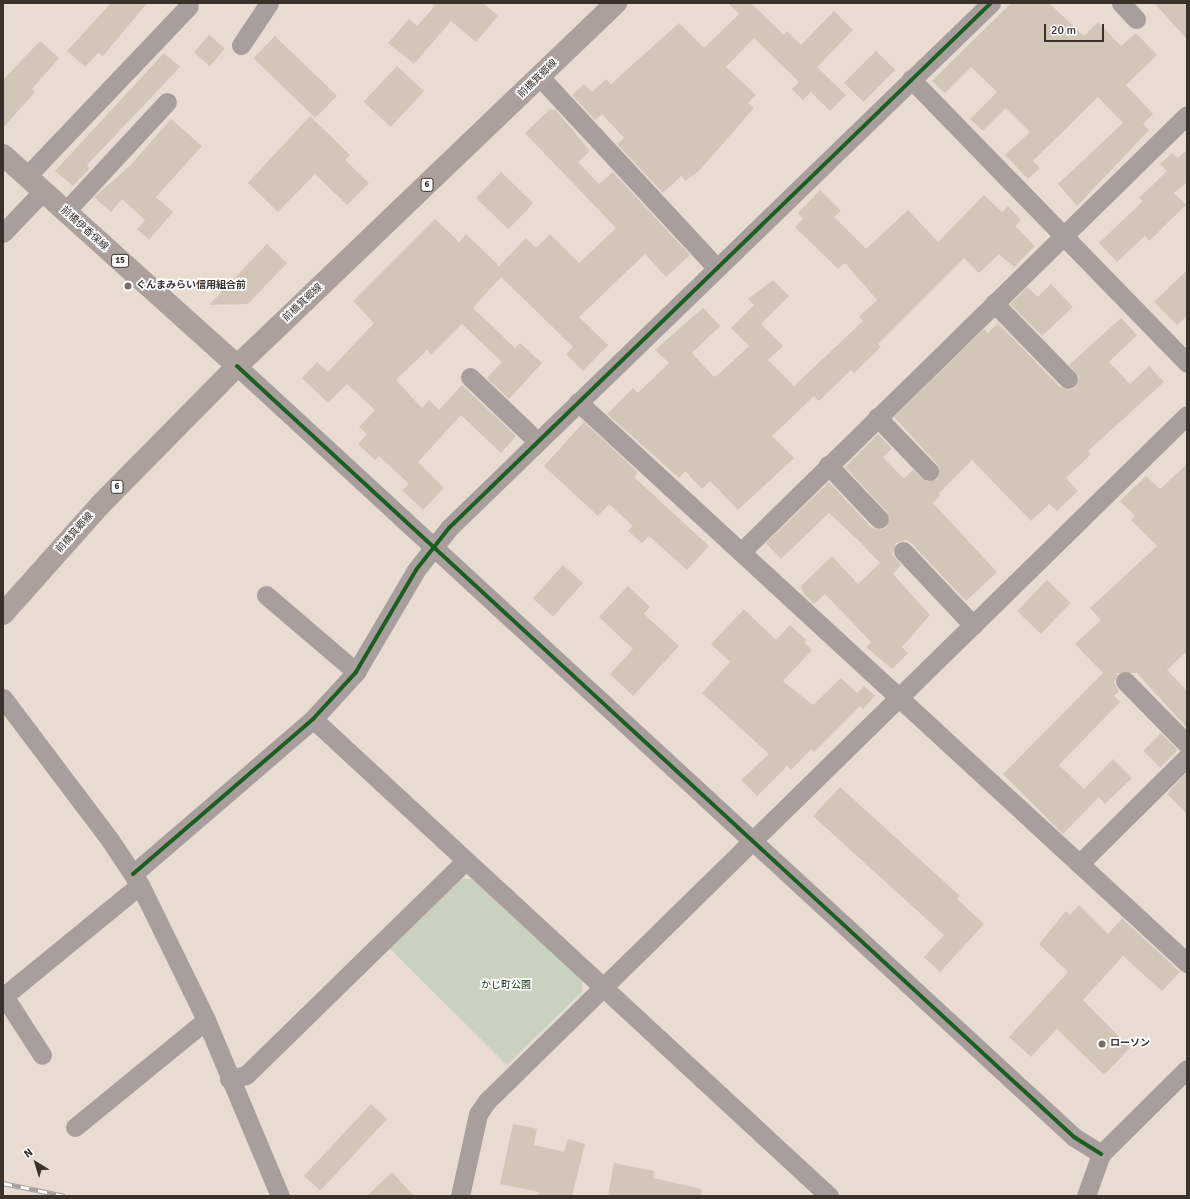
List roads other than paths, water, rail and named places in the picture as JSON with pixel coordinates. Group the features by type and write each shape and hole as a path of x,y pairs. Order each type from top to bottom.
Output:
{"main road":[{"name":"前橋箕郷線","path":"3,614 101,504 237,366 616,3"},
{"name":"前橋伊香保線","path":"3,155 42,192 237,366"}],"street":[{"path":"241,45 269,3"},
{"path":"42,1055 4,996 137,880 313,719 356,672 416,570 449,528 716,267 990,3"},
{"path":"1121,3 1136,19"},
{"path":"26,177 189,6"},
{"path":"540,77 716,267"},
{"path":"911,79 1063,237 1187,362"},
{"path":"65,212 166,102"},
{"path":"741,552 828,465 1187,115"},
{"path":"3,233 42,192"},
{"path":"994,303 1068,379"},
{"path":"237,366 751,843 1074,1137 1101,1154"},
{"path":"470,377 537,441"},
{"path":"578,402 900,696 1187,963"},
{"path":"460,1196 478,1114 487,1101 1187,415"},
{"path":"877,418 929,471"},
{"path":"828,465 879,519"},
{"path":"903,551 973,625"},
{"path":"266,595 356,672"},
{"path":"1124,680 1187,744"},
{"path":"3,698 137,880 206,1020 229,1079 280,1196"},
{"path":"313,719 465,862 603,986 830,1196"},
{"path":"1080,863 1187,757"},
{"path":"229,1079 246,1075 465,862"},
{"path":"75,1127 206,1020"},
{"path":"1086,1196 1101,1154 1187,1069"}],"railway":[{"path":"3,1183 65,1196"}],"place":[{"name":"ぐんまみらい信用組合前","path":"128,286"},
{"name":"ローソン","path":"1102,1044"}],"park label":[{"name":"かじ町公園","path":"506,986"}]}
